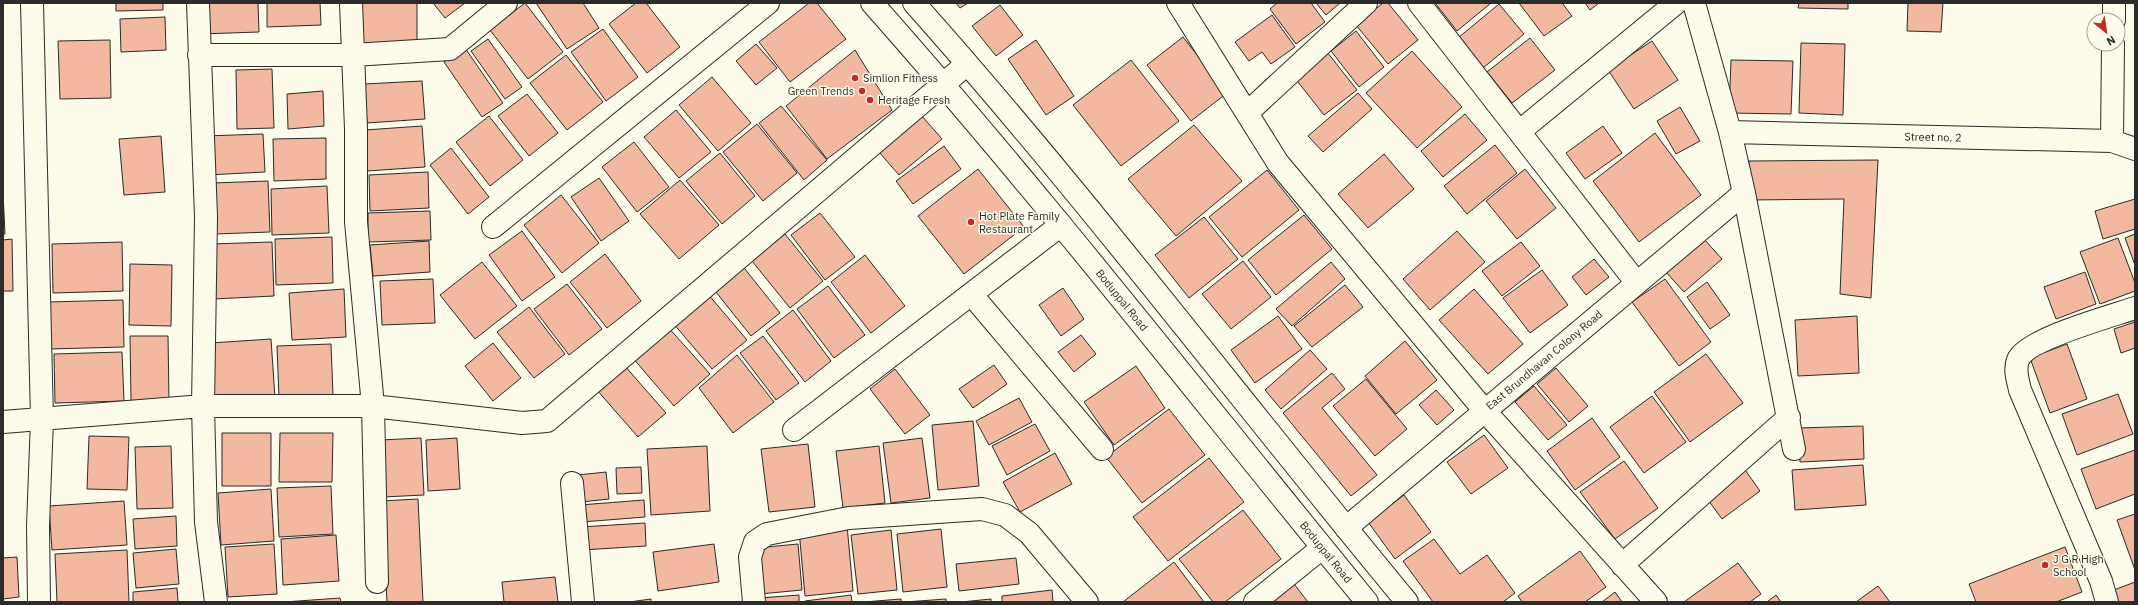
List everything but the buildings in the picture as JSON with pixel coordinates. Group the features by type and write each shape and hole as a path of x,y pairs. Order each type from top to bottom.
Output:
{"street":[{"path":"32,3 42,419 38,526 39,602"},
{"path":"198,3 206,217 203,406 206,522 216,602"},
{"path":"351,3 356,222 373,406 377,582"},
{"path":"199,55 353,55 450,49 506,3"},
{"path":"493,227 768,3"},
{"name":"Boduppal Road","path":"872,3 944,84 1061,225 1367,602"},
{"path":"914,3 968,64 1407,602"},
{"path":"1178,3 1278,163 1484,410 1656,602"},
{"path":"1247,113 1366,3"},
{"path":"1419,3 1636,282"},
{"path":"1520,131 1676,3"},
{"path":"1694,3 1730,132 1744,193 1789,417 1794,449"},
{"path":"2112,141 2113,52"},
{"path":"3,422 203,406 373,406 522,423 546,421 968,64"},
{"name":"Street no. 2","path":"1730,132 2112,141 2135,149"},
{"name":"East Brundhavan Colony Road","path":"1346,528 1636,282 1744,193"},
{"path":"794,430 972,295 1061,225"},
{"path":"972,295 1102,449"},
{"path":"2108,602 2101,581 2020,390 2016,369 2018,359 2024,351 2049,337 2135,308"},
{"path":"1622,565 1789,417"},
{"path":"572,483 583,602"},
{"path":"754,602 750,556 755,542 767,534 849,518 982,509 1005,515 1029,532 1087,602"},
{"path":"1255,602 1322,548"}],"place":[{"name":"Simlion Fitness","path":"855,78"},
{"name":"Green Trends","path":"862,91"},
{"name":"Heritage Fresh","path":"870,100"},
{"name":"Hot Plate Family Restaurant","path":"971,222"},
{"name":"J G R High School","path":"2045,565"}]}
